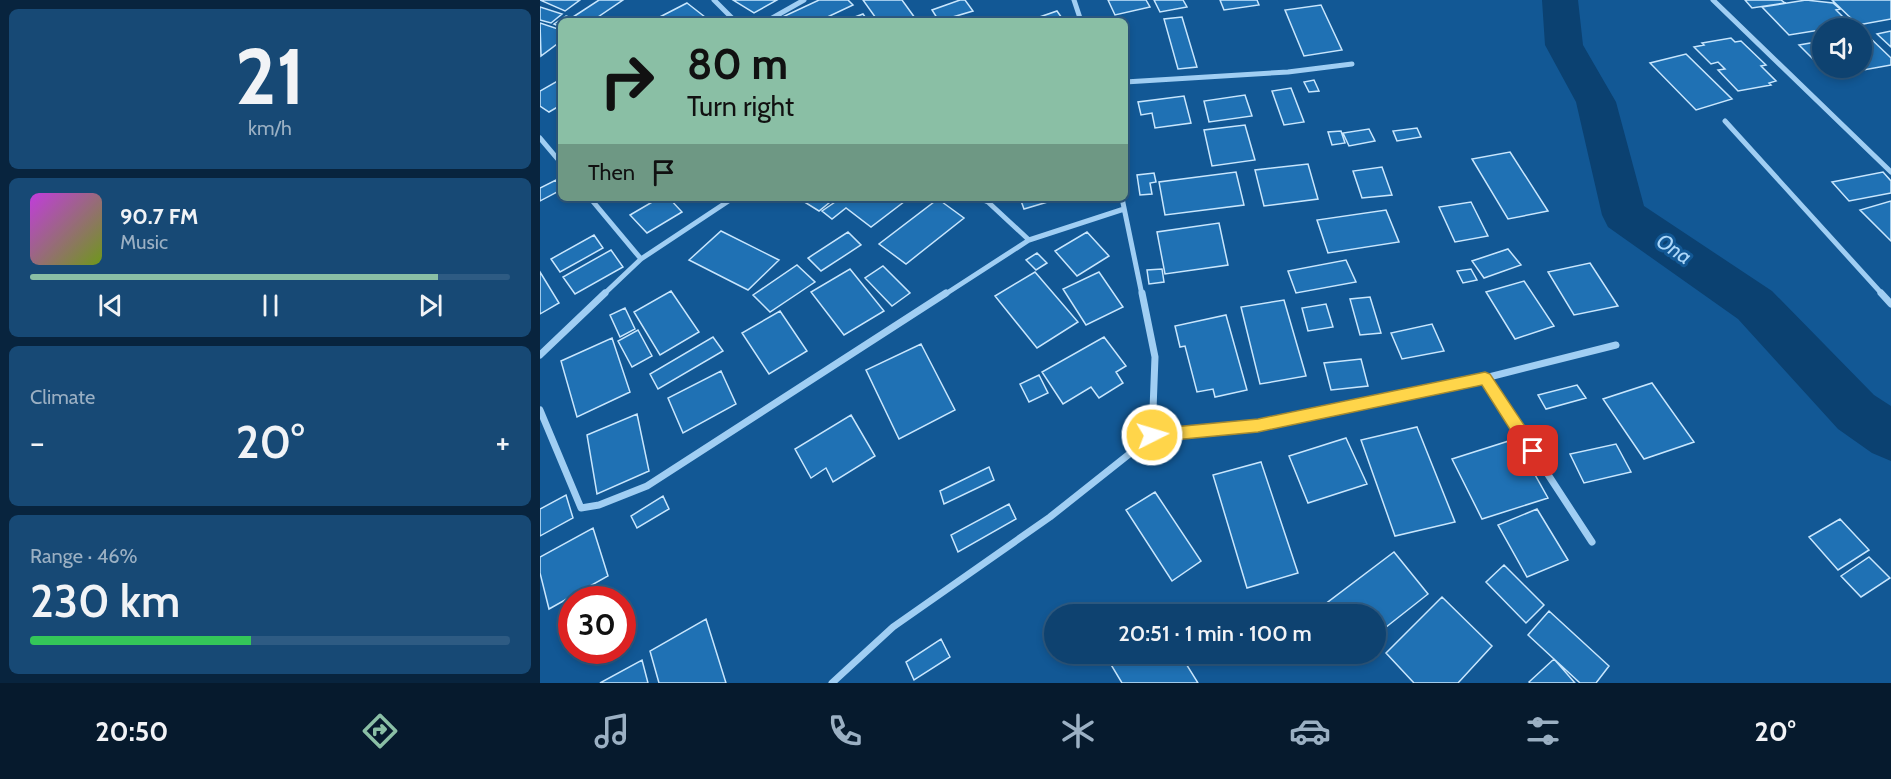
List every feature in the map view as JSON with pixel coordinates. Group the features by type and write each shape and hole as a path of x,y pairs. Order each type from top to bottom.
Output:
{"street":[{"path":"714,0 732,18"},
{"path":"772,18 804,0"},
{"path":"1074,0 1080,18"},
{"path":"1713,0 1891,172"},
{"path":"1128,82 1288,72 1352,64"},
{"path":"1725,121 1891,304"},
{"path":"540,138 558,159"},
{"path":"592,201 640,259"},
{"path":"540,355 640,259 728,201"},
{"path":"986,201 1029,240"},
{"path":"1123,201 1155,357 1152,435"},
{"path":"540,410 581,508 599,505 647,486 1029,240 1124,209"},
{"path":"832,683 893,627 1050,517 1152,435 1258,426 1485,378 1616,345"},
{"path":"1485,378 1592,542"}],"building":[{"path":"540,0 580,0 565,11"},
{"path":"599,0 623,0 596,18 573,17"},
{"path":"733,0 777,0 754,13"},
{"path":"819,0 848,0 853,5 825,18 780,18"},
{"path":"863,0 902,0 915,18 876,18"},
{"path":"965,0 973,11 949,18 937,18 932,10"},
{"path":"1108,0 1146,0 1150,7 1115,15"},
{"path":"1154,0 1183,0 1187,7 1160,12"},
{"path":"1220,0 1257,0 1259,5 1224,10"},
{"path":"1745,0 1781,0 1785,3 1752,8"},
{"path":"1806,0 1833,3 1840,9 1836,10 1844,18 1812,18 1812,31 1789,35 1762,7"},
{"path":"1832,0 1891,0 1891,19 1872,22 1872,18 1851,18"},
{"path":"687,3 705,17 703,18 658,18"},
{"path":"1321,5 1342,50 1304,56 1285,10"},
{"path":"540,7 562,14 551,23 540,20"},
{"path":"1057,11 1062,18 1037,18"},
{"path":"863,14 866,18 852,18"},
{"path":"1182,17 1197,67 1178,69 1164,19"},
{"path":"540,23 558,29 558,43 541,56"},
{"path":"1891,31 1891,47 1877,34"},
{"path":"1731,38 1735,42 1741,41 1766,65 1761,66 1776,81 1769,83 1771,85 1738,91 1718,70 1725,69 1718,62 1711,64 1694,47 1704,45 1702,43"},
{"path":"1872,40 1891,58 1891,65 1872,68"},
{"path":"1812,43 1812,58 1799,45"},
{"path":"1686,54 1732,99 1696,110 1650,63"},
{"path":"1314,80 1319,91 1309,92 1304,82"},
{"path":"558,81 558,107 549,112 540,106 540,91"},
{"path":"1291,88 1304,122 1284,125 1272,91"},
{"path":"1245,95 1252,116 1209,122 1204,101"},
{"path":"1184,96 1191,123 1155,128 1152,113 1141,115 1138,102"},
{"path":"1245,125 1255,160 1212,166 1204,130"},
{"path":"1417,128 1421,137 1397,141 1393,131"},
{"path":"1369,129 1375,141 1349,146 1343,133"},
{"path":"1341,131 1345,143 1332,145 1328,132"},
{"path":"1510,152 1548,211 1508,219 1472,159"},
{"path":"1308,164 1318,199 1264,206 1255,170"},
{"path":"1382,167 1392,195 1362,198 1353,171"},
{"path":"1236,172 1244,205 1165,215 1159,182"},
{"path":"1883,172 1891,181 1891,193 1849,201 1832,182"},
{"path":"1154,173 1156,182 1150,183 1152,194 1140,195 1137,175"},
{"path":"556,180 558,184 558,192 540,201 540,188"},
{"path":"654,201 672,201 682,212 647,233 630,215"},
{"path":"803,201 831,201 819,211"},
{"path":"837,201 905,201 871,227 846,208 832,219 822,211"},
{"path":"935,201 941,201 964,218 906,264 879,244"},
{"path":"1021,201 1051,201 1024,209"},
{"path":"1891,201 1891,241 1860,210"},
{"path":"1471,202 1488,236 1455,242 1439,207"},
{"path":"1386,210 1399,242 1328,253 1317,220"},
{"path":"1219,223 1228,265 1165,274 1157,232"},
{"path":"721,231 779,260 748,290 689,260"},
{"path":"848,232 861,245 821,271 808,258"},
{"path":"1087,232 1109,256 1077,276 1055,251"},
{"path":"594,235 603,248 560,272 551,259"},
{"path":"1508,249 1521,265 1484,278 1472,261"},
{"path":"611,250 623,267 575,294 563,277"},
{"path":"1037,253 1047,263 1036,270 1026,260"},
{"path":"1346,260 1356,282 1296,293 1288,271"},
{"path":"1590,263 1618,306 1574,315 1548,272"},
{"path":"797,265 815,282 770,312 753,295"},
{"path":"883,266 910,293 892,306 865,278"},
{"path":"850,269 884,311 844,335 811,292"},
{"path":"1162,269 1164,282 1149,284 1147,270"},
{"path":"1471,269 1477,280 1463,283 1457,271"},
{"path":"540,272 559,303 540,314"},
{"path":"1035,272 1078,322 1037,348 995,296"},
{"path":"1099,272 1123,307 1086,325 1063,289"},
{"path":"1524,281 1554,326 1515,339 1486,292"},
{"path":"671,291 699,332 660,355 634,312"},
{"path":"1370,297 1381,333 1360,335 1350,299"},
{"path":"1284,300 1306,376 1260,384 1241,307"},
{"path":"1326,304 1333,327 1308,331 1302,308"},
{"path":"625,308 635,329 620,337 610,315"},
{"path":"780,311 807,351 769,374 742,333"},
{"path":"1226,315 1247,390 1215,397 1213,389 1197,392 1185,346 1180,347 1175,326"},
{"path":"1432,324 1444,351 1402,359 1391,333"},
{"path":"638,330 652,356 632,367 618,341"},
{"path":"713,337 723,351 658,389 650,374"},
{"path":"1104,337 1126,366 1116,372 1123,383 1099,398 1091,387 1063,404 1042,372"},
{"path":"612,338 630,392 577,417 561,361"},
{"path":"921,344 955,410 899,439 866,370"},
{"path":"1361,359 1368,386 1331,390 1324,363"},
{"path":"721,371 736,404 683,433 668,398"},
{"path":"1039,375 1048,393 1029,402 1020,384"},
{"path":"1652,383 1694,442 1644,459 1603,399"},
{"path":"1577,385 1586,398 1546,409 1538,395"},
{"path":"637,414 649,471 597,494 587,435"},
{"path":"851,415 875,456 833,482 826,468 811,478 795,449"},
{"path":"1417,427 1455,522 1395,536 1361,440"},
{"path":"1346,438 1367,484 1308,503 1289,456"},
{"path":"1515,439 1548,498 1482,519 1452,459"},
{"path":"1616,444 1631,472 1584,483 1570,454"},
{"path":"1261,462 1298,573 1247,588 1213,475"},
{"path":"989,467 994,480 944,504 940,491"},
{"path":"1155,492 1201,561 1172,581 1126,510"},
{"path":"566,495 573,518 540,536 540,509"},
{"path":"663,496 669,509 637,528 631,516"},
{"path":"1009,504 1016,519 958,552 951,535"},
{"path":"1537,509 1568,560 1527,577 1498,525"},
{"path":"1840,519 1869,550 1838,570 1809,537"},
{"path":"593,528 608,576 590,586 558,586 558,604 549,609 540,573 540,557"},
{"path":"1394,552 1428,594 1386,627 1386,604 1325,604"},
{"path":"1869,557 1890,578 1861,597 1841,576"},
{"path":"1504,565 1544,605 1526,623 1486,582"},
{"path":"1442,597 1492,646 1458,683 1414,683 1386,653"},
{"path":"1549,611 1609,666 1596,683 1580,683 1528,635"},
{"path":"706,619 726,683 659,683 650,651"},
{"path":"941,639 950,657 914,680 906,662"},
{"path":"1554,659 1575,683 1529,682"},
{"path":"642,660 648,683 600,683 636,664"},
{"path":"1111,664 1186,664 1198,683 1122,683"}],"waterway":[{"name":"Ona","path":"1560,0 1564,45 1596,102 1624,215 1755,305 1856,412 1891,436"}],"route":[{"path":"1152,435 1258,426 1485,378 1533,451"}]}
